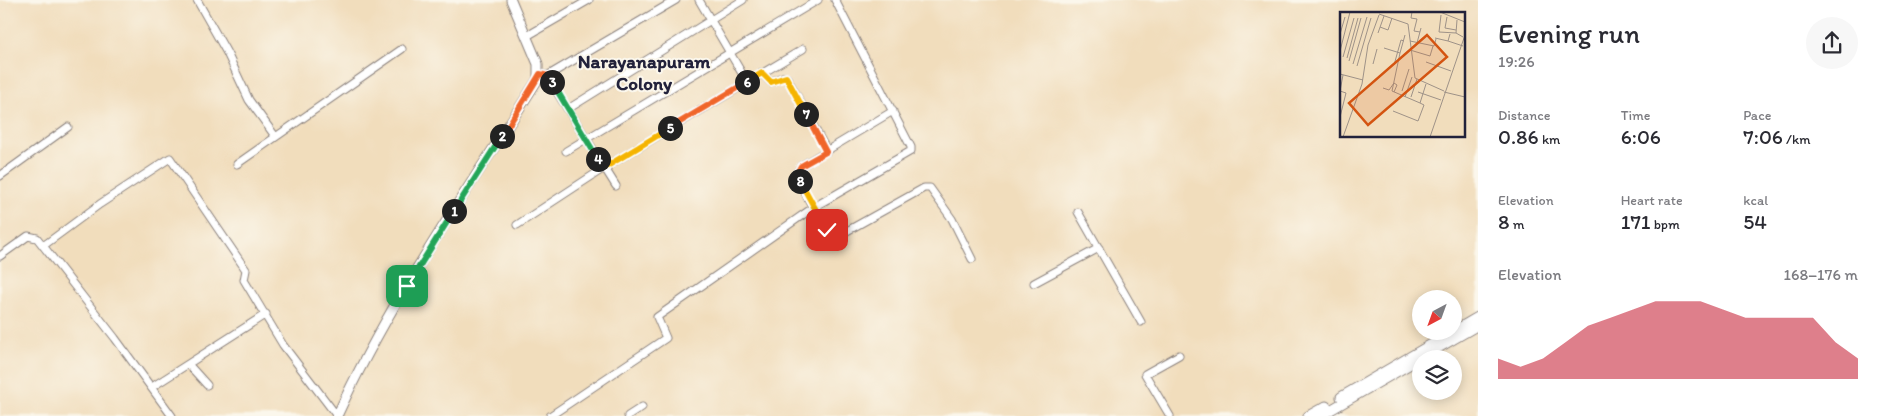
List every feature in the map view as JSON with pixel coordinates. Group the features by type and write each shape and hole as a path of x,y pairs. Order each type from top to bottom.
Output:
{"street":[{"path":"197,0 227,53 249,100 275,136"},
{"path":"511,0 544,75 568,109 616,186"},
{"path":"527,36 589,0"},
{"path":"43,246 100,204 170,158 246,270 244,280 266,314 282,345 337,416 354,379 407,286 544,75 676,0"},
{"path":"699,0 747,82"},
{"path":"568,109 743,0"},
{"path":"566,151 818,0"},
{"path":"550,416 666,338 657,317 814,207 910,150 911,147 893,111 835,0"},
{"path":"236,164 402,49"},
{"path":"517,225 604,168 803,49"},
{"path":"762,73 771,82 784,76 787,78 826,152"},
{"path":"893,111 801,166 796,175 827,230 838,236 924,188 930,188 952,219 972,260"},
{"path":"0,176 68,127"},
{"path":"1078,212 1141,322"},
{"path":"0,256 30,235 35,236 152,387 172,416"},
{"path":"1034,283 1099,248"},
{"path":"152,387 266,314"},
{"path":"1462,326 1478,317"},
{"path":"1320,416 1478,325"},
{"path":"1308,416 1439,340"},
{"path":"1170,416 1146,374 1179,355"},
{"path":"188,364 206,385"},
{"path":"628,416 642,407"}],"district":[{"name":"Narayanapuram Colony","path":"644,72"}],"route":[{"path":"407,286 540,74 548,76 604,168 762,73 771,82 784,76 786,77 826,152 801,166 796,175 827,230"}]}
